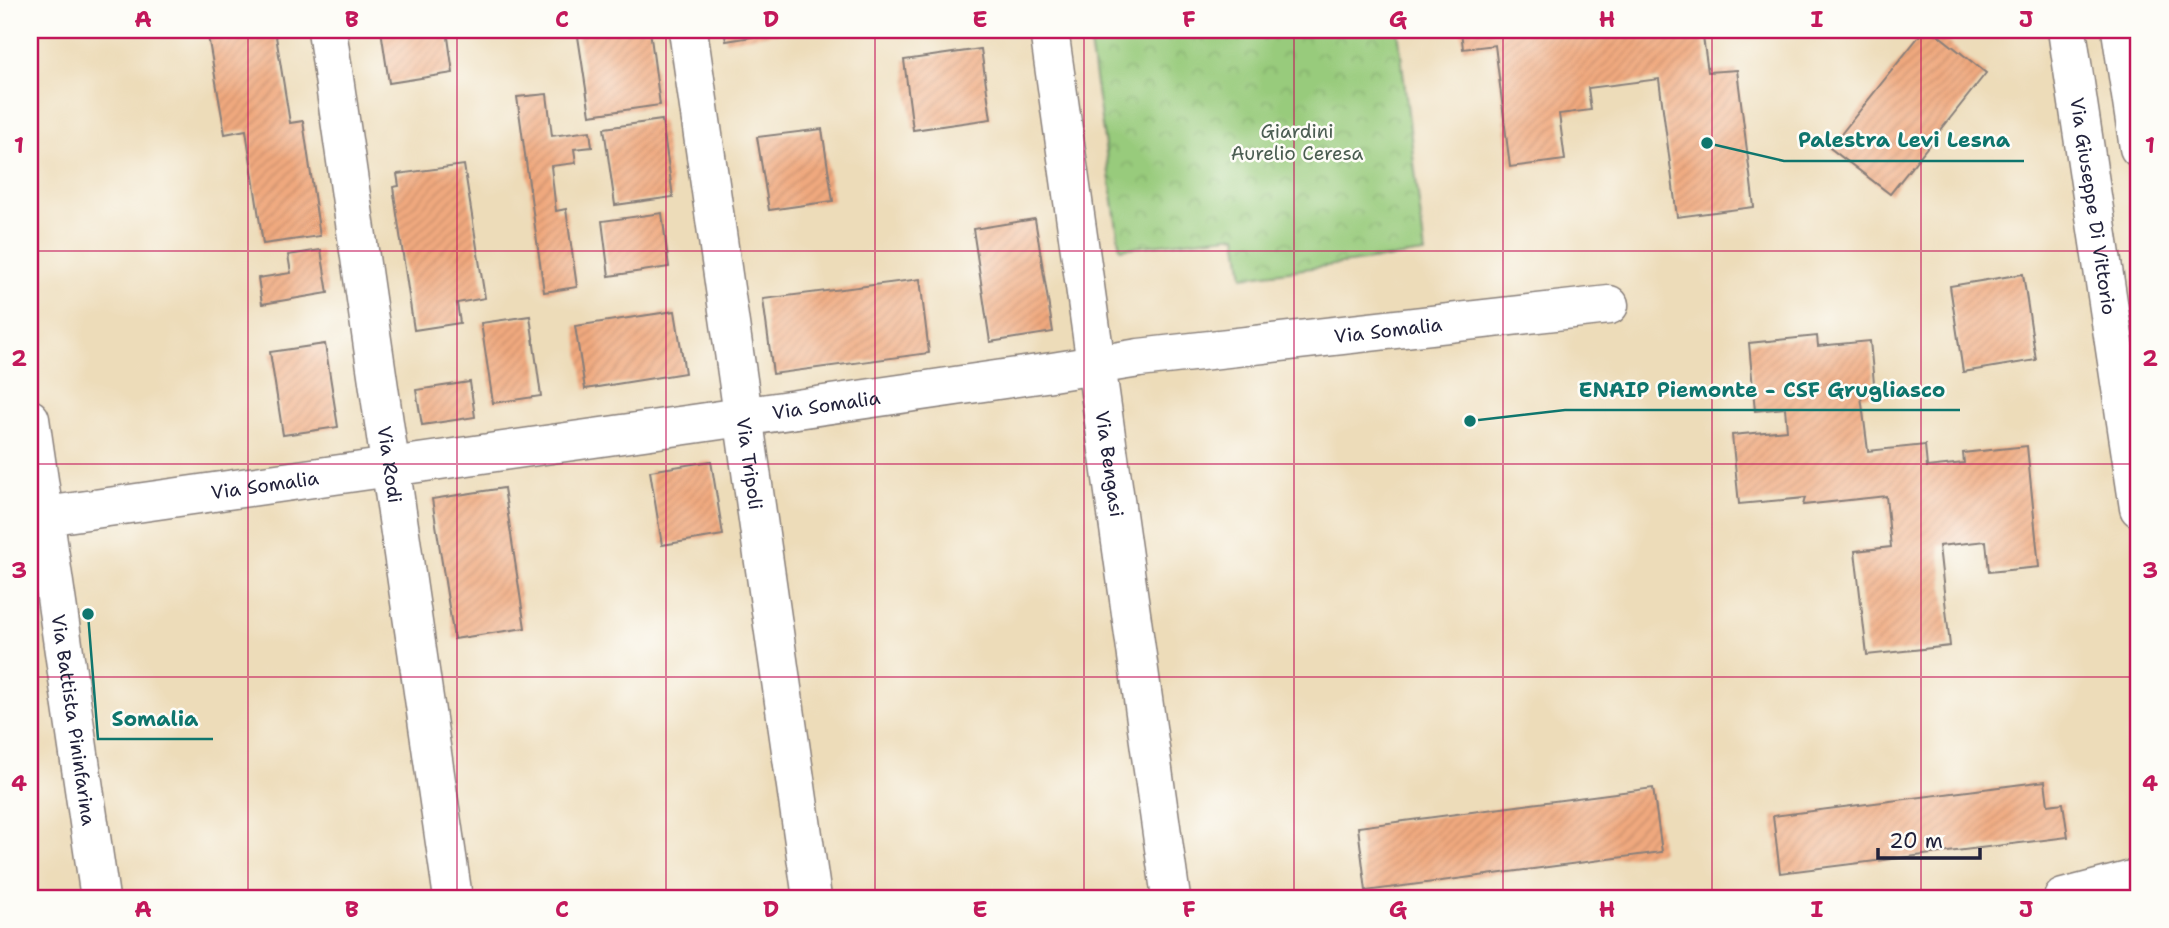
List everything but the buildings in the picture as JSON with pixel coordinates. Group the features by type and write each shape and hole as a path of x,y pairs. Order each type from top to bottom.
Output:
{"street":[{"name":"Via Rodi","path":"327,30 453,898"},
{"name":"Via Tripoli","path":"688,30 812,898"},
{"name":"Via Bengasi","path":"1049,30 1171,898"},
{"name":"Via Giuseppe Di Vittorio","path":"2067,30 2139,508"},
{"path":"2121,30 2139,148"},
{"name":"Via Somalia","path":"45,516 1139,358 1609,305"},
{"name":"Via Battista Pininfarina","path":"30,419 100,898"},
{"path":"2063,898 2139,878"}],"green space":[{"name":"Giardini Aurelio Ceresa","path":"1088,30 1398,30 1425,253 1243,277 1237,235 1120,249"}],"place":[{"name":"Palestra Levi Lesna","path":"1707,143"},
{"name":"ENAIP Piemonte - CSF Grugliasco","path":"1470,421"},
{"name":"Somalia","path":"88,614"}]}
